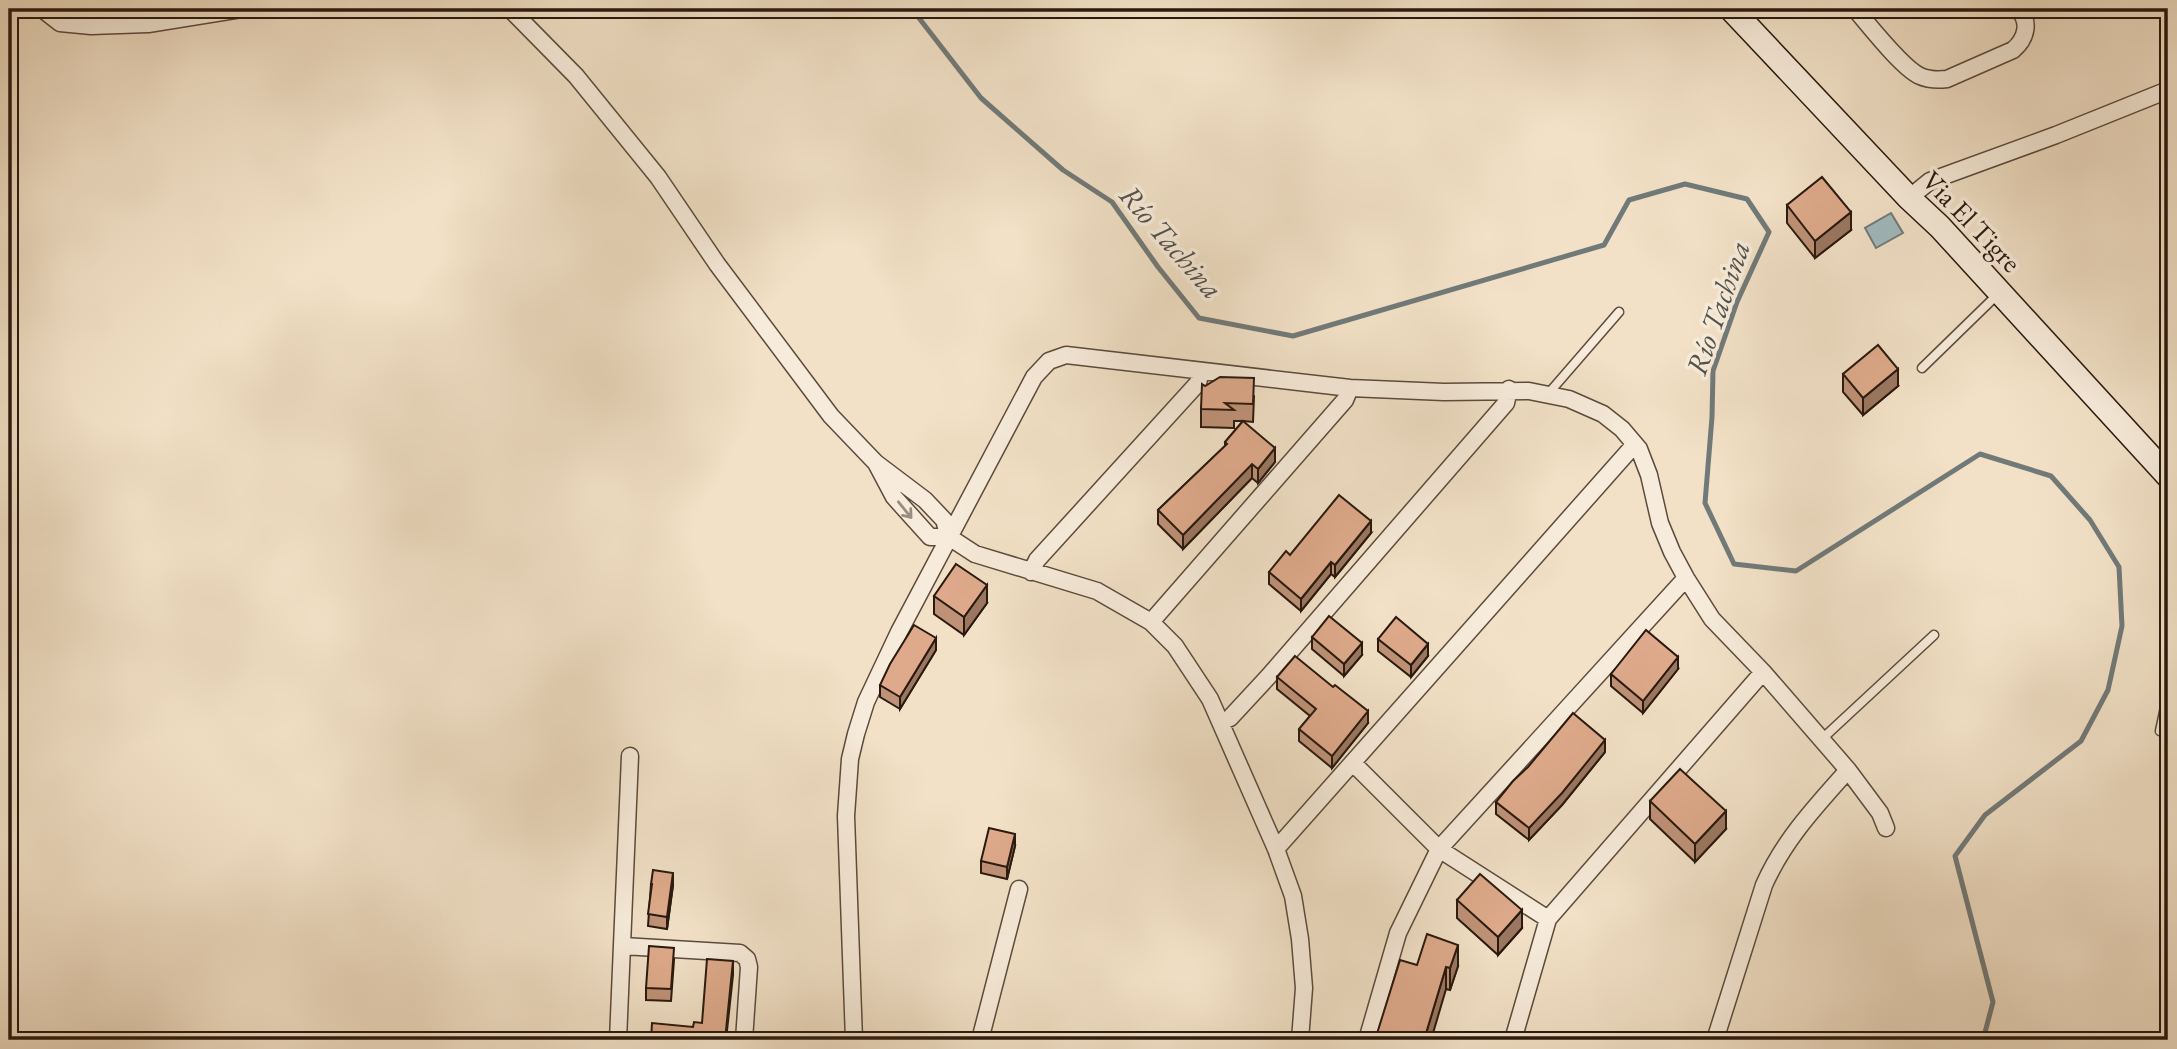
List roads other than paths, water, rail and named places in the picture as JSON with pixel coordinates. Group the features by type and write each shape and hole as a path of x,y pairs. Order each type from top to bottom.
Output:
{"street":[{"path":"42,9 60,23 91,26 148,24 241,9"},
{"path":"510,9 536,33 584,86 658,177 717,264 831,416 876,463 925,500 944,520 949,537"},
{"name":"Via El Tigre","path":"1731,9 1909,198 1940,226 2168,476"},
{"path":"1855,9 1912,71 1937,80 1947,79 2013,50 2021,42 2026,29 2023,14 2018,9"},
{"path":"1909,198 1930,181 2168,90"},
{"path":"854,1040 846,816 850,759 866,702 899,632 1034,377 1049,361 1066,355 1350,388 1444,392 1509,389 1548,394 1603,414 1635,444 1649,475 1660,523 1686,578 1712,619 1763,672 1848,770 1880,813 1886,828"},
{"path":"1031,572 1037,560 1198,383 1202,370"},
{"path":"1152,622 1345,400 1350,388"},
{"path":"1221,722 1230,718 1268,677 1462,454 1506,402 1509,389"},
{"path":"1276,849 1635,444"},
{"path":"876,463 894,497 930,537 949,537 975,554 1097,590 1152,622 1175,646 1210,699 1221,722 1276,849 1293,896 1304,988 1300,1040"},
{"path":"1367,1040 1398,933 1439,849 1686,578"},
{"path":"1513,1040 1548,919 1763,672"},
{"path":"618,1040 630,755"},
{"path":"1353,763 1439,849 1548,919"},
{"path":"1715,1040 1763,885 1772,866 1801,822 1848,770"},
{"path":"979,1040 1019,889"},
{"path":"623,946 740,953 747,959 748,967 744,1040"}],"lane":[{"path":"1922,368 2000,292"},
{"path":"1548,394 1619,312"},
{"path":"1822,739 1934,635"},
{"path":"2160,731 2168,694"}],"water":[{"path":"1891,213 1903,233 1876,248 1865,228"}],"waterway":[{"name":"Río Tachina","path":"912,9 981,98 1063,170 1112,202 1158,267 1199,318 1293,336 1604,245 1629,200 1685,184 1747,199 1769,232 1737,302 1713,371 1705,503 1734,564 1796,571 1980,454 2051,476 2090,520 2119,567 2122,626 2108,690 2081,741 1985,815 1955,856 1993,1002 1983,1040"}]}
